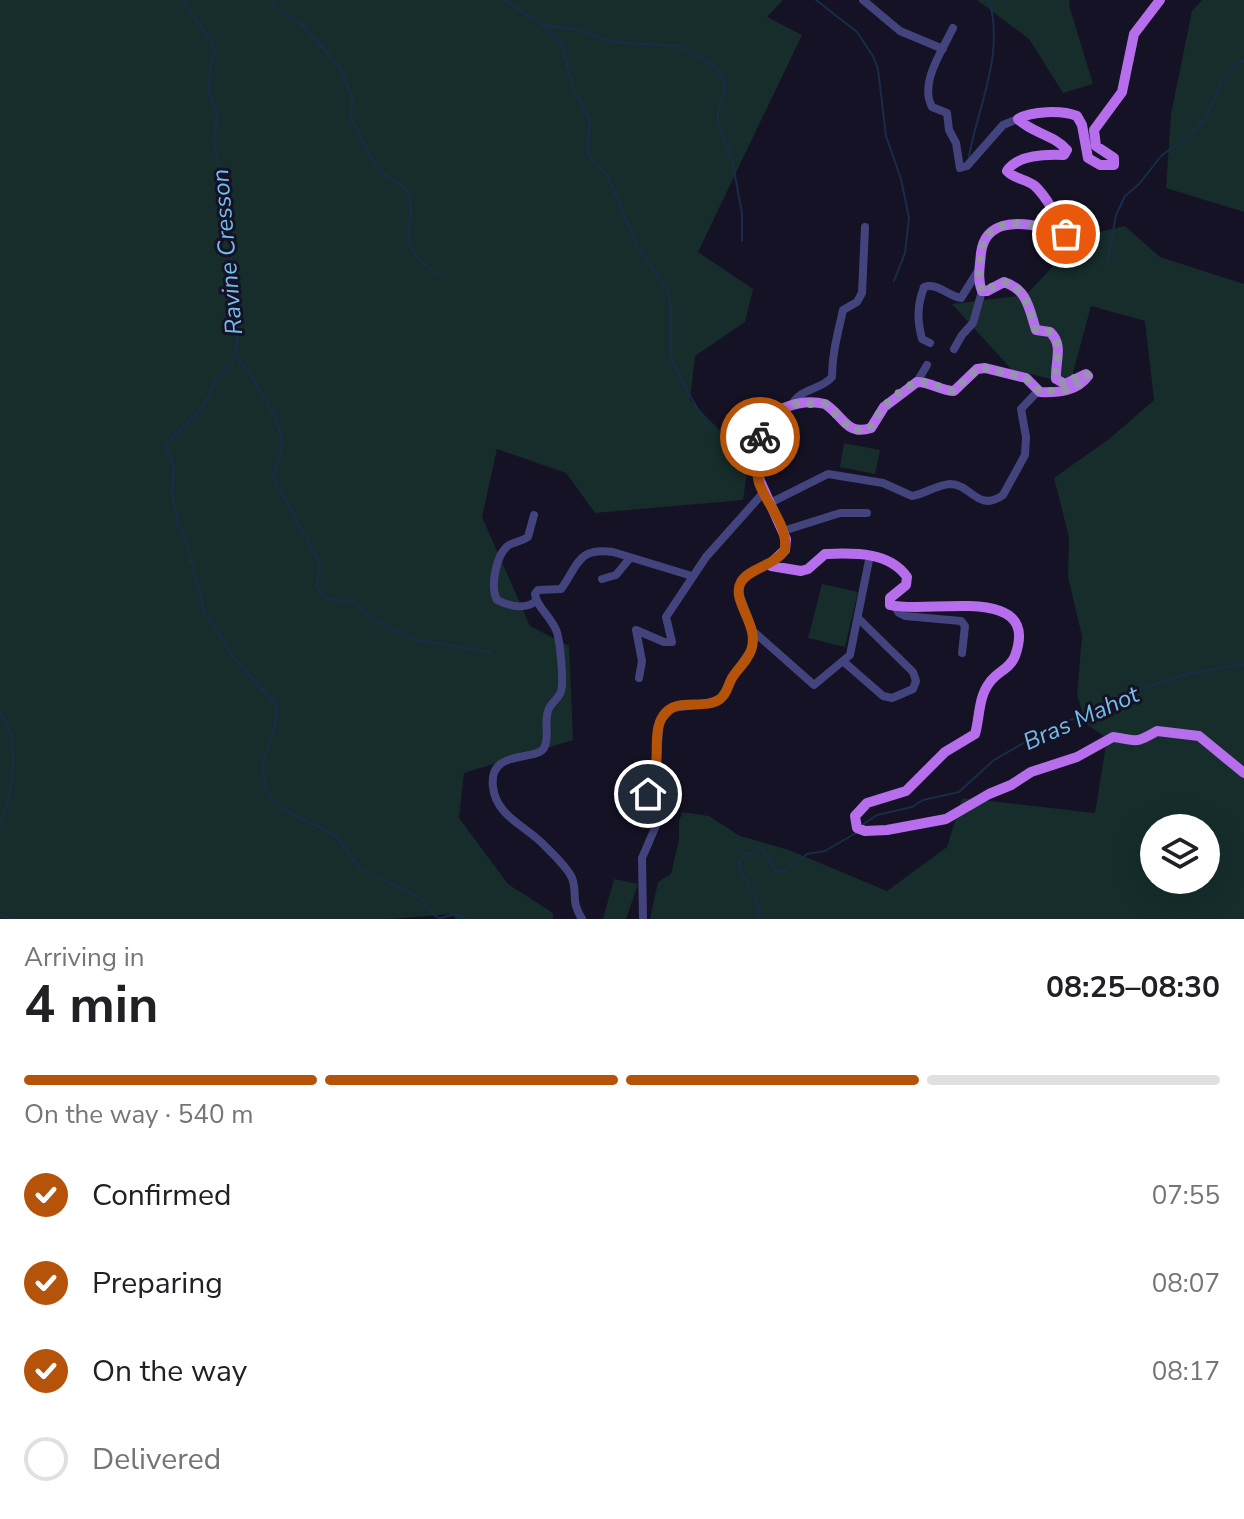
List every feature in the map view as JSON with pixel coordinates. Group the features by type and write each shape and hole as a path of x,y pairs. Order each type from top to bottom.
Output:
{"main road":[{"path":"1160,0 1134,34 1122,92 1094,130 1096,146 1114,158 1114,165 1100,165 1088,158 1082,125 1077,116 1065,113 1028,115 1018,119 1048,134 1067,150 1066,155 1036,156 1007,169 1008,174 1025,179 1040,191 1067,232 1063,235 1035,226 1000,225 989,232 984,241 979,279 982,291 1004,282 1017,288 1027,299 1036,330 1050,332 1057,340 1058,381 1065,384 1082,374 1088,375 1086,380 1070,389 1050,393 1038,391 1021,376 981,368 950,391 917,382 882,410 875,424 862,430 851,429 825,404 793,403 759,422 761,446 756,468 783,531 785,550 770,564 778,569 810,569 825,554 870,555 897,565 907,577 906,585 890,598 890,605 945,608 980,605 1009,614 1018,626 1016,652 1011,664 987,687 975,734 945,752 906,791 867,803 855,816 857,828 870,831 905,828 946,819 1031,772 1077,757 1110,738 1132,742 1146,739 1157,731 1194,734 1203,738 1244,773"}],"street":[{"path":"863,0 900,31 943,49"},
{"path":"953,28 933,70 928,97 932,107 947,113 960,168 967,166 1003,125 1018,119"},
{"path":"793,403 799,395 825,384 832,377 833,348 843,310 857,302 862,293 865,227"},
{"path":"930,343 922,339 918,322 917,311 924,287 936,286 953,297 961,298 976,277 981,263"},
{"path":"954,349 973,323 982,291"},
{"path":"917,382 927,365"},
{"path":"770,503 828,474 883,483 912,496 950,484 959,486 976,498 987,501 998,499 1024,459 1026,437 1021,409 1038,391"},
{"path":"639,678 642,661 636,630 664,642 672,642 666,617 715,546 764,492"},
{"path":"783,531 840,513 867,513"},
{"path":"534,515 528,537 502,552 492,585 497,600 504,604 527,606 536,601"},
{"path":"582,919 575,906 569,874 542,843 501,809 493,791 493,777 505,761 542,751 546,743 547,711 562,690 558,635 547,613 536,601 537,591 562,588 577,561 588,553 608,551 692,576"},
{"path":"753,631 814,685 844,662 852,650 870,555"},
{"path":"602,579 616,575 630,558"},
{"path":"643,919 642,858 658,821 648,794 656,765 660,721 672,708 717,701 723,697 732,677 753,647 753,631 739,587 743,578 770,564"},
{"path":"895,607 905,616 961,621 965,626 962,653"},
{"path":"844,662 887,698 913,689 916,681 913,672 859,619"}],"green space":[{"path":"0,0 783,0 767,17 802,35 698,252 753,289 745,322 695,356 690,400 749,460 743,500 595,513 566,473 497,449 482,517 530,626 569,646 573,740 464,773 459,818 508,884 553,913 553,919 456,919 453,914 390,919 0,919"},
{"path":"977,0 1070,0 1093,84 1063,93 1029,39"},
{"path":"1202,0 1244,0 1244,212 1166,188 1171,114 1192,11"},
{"path":"1125,226 1160,257 1244,284 1244,919 650,919 658,882 671,874 682,812 709,816 740,836 789,850 887,891 947,847 962,798 1095,813 1107,738 1086,724 1077,695 1082,636 1068,577 1069,537 1054,478 1109,439 1154,400 1145,321 1091,306 1070,384 1011,369 952,304 1026,295 1081,236"},
{"path":"844,443 880,450 875,474 840,467"},
{"path":"822,584 858,592 845,647 808,638"},
{"path":"614,879 638,884 626,919 603,919"}],"waterway":[{"name":"Ravine Cresson","path":"182,0 212,42 215,53 208,93 217,114 214,143 223,189 221,220 230,239 232,257 226,272 230,307 238,324 233,362 216,379 204,406 165,445 174,467 172,494 177,520 205,613 235,659 275,704 275,723 263,763 266,787 271,796 286,811 335,836 362,869 415,895 437,917 457,914 465,919"},
{"path":"270,0 279,10 300,22 340,68 352,97 351,120 369,154 378,168 402,185 409,197 411,248 424,264 442,275"},
{"path":"504,0 539,22 562,45 573,88 590,121 587,152 608,177 637,246 666,288 671,305 671,357 707,424"},
{"path":"816,0 857,32 878,69 886,136 901,179 909,218 905,253 894,281"},
{"name":"Ravine Cresson","path":"969,157 992,60 994,40 989,0"},
{"path":"544,25 574,29 612,42 680,46 712,65 722,76 726,87 718,111 718,123 732,160 742,213 742,241"},
{"path":"1108,260 1116,215 1125,196 1162,155 1190,135 1207,116 1222,81 1234,66 1244,60"},
{"path":"236,356 258,387 277,425 282,447 273,477 319,562 316,585 325,598 354,602 376,621 412,639 490,652"},
{"name":"Bras Mahot","path":"862,825 877,815 959,792 994,760 1055,725 1092,713 1119,696 1187,674 1244,664"},
{"path":"0,713 7,724 13,752 11,784 0,826"},
{"name":"Bras Mahot","path":"758,919 755,898 739,864 744,855 763,851 776,871 785,871 807,854 825,851 856,833"},
{"path":"0,915 12,919"}],"way so far":[{"path":"760,437 759,422 793,403 825,404 851,429 871,428 882,410 911,385 925,382 954,391 981,368 1026,378 1040,392 1058,392 1082,383 1088,378 1087,374 1065,384 1056,379 1057,340 1050,332 1036,330 1027,299 1017,288 1008,282 1000,282 982,291 979,279 981,250 989,232 995,227 1015,224 1066,234"}],"route":[{"path":"648,794 655,774 659,726 663,716 672,708 692,703 711,703 723,697 732,677 753,647 753,631 739,593 740,584 743,578 778,559 785,550 783,531 759,484 756,468 760,437"}]}
